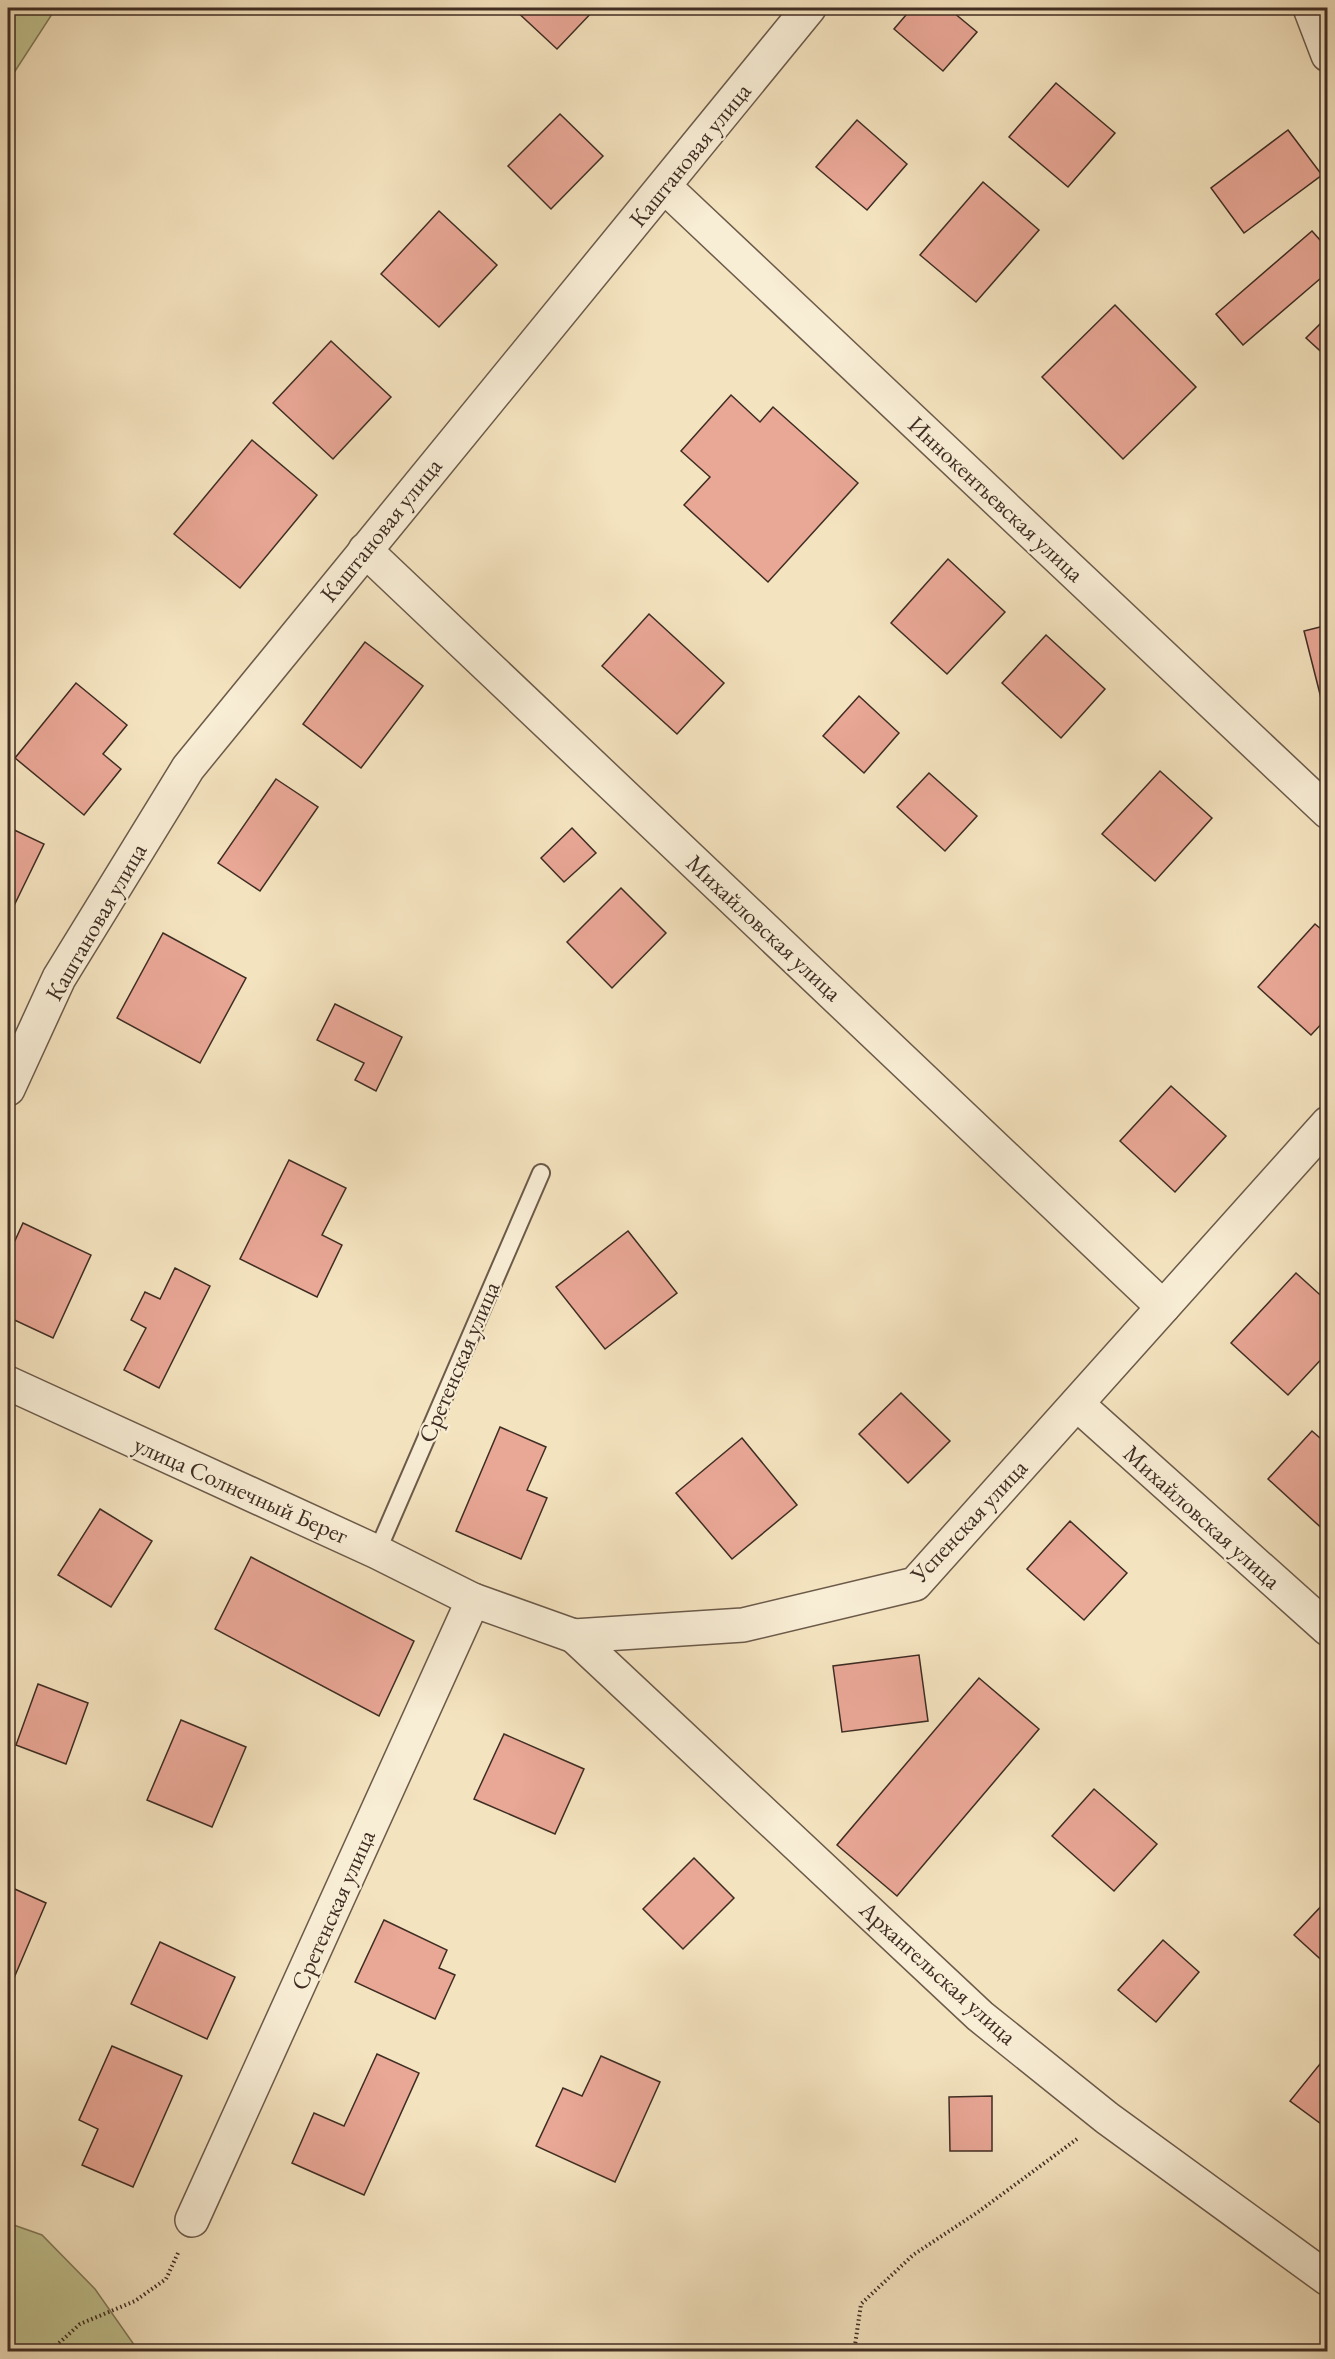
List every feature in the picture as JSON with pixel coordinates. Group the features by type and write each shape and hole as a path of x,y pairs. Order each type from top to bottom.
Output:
{"street":[{"name":"Каштановая улица","path":"8,1089 59,978 188,768 809,8"},
{"path":"1310,8 1328,55"},
{"name":"Иннокентьевская улица","path":"665,187 1328,812"},
{"name":"Михайловская улица","path":"365,550 1163,1307"},
{"name":"Успенская улица","path":"473,1600 574,1636 743,1625 915,1584 1328,1123"},
{"name":"улица Солнечный Берег","path":"8,1383 377,1552 473,1600"},
{"name":"Михайловская улица","path":"1077,1404 1328,1629"},
{"name":"Сретенская улица","path":"192,2220 473,1600"},
{"name":"Архангельская улица","path":"574,1636 980,2016 1107,2118 1328,2279"}],"lane":[{"name":"Сретенская улица","path":"377,1552 541,1173"}],"path":[{"path":"854,2352 861,2304 904,2263 1107,2118"},
{"path":"49,2352 81,2324 135,2301 166,2279 192,2220"}],"green space":[{"path":"8,8 56,8 8,82"},
{"path":"8,2223 42,2235 95,2289 137,2349 172,2351 8,2351"}],"building":[{"path":"513,8 596,8 557,49"},
{"path":"912,8 948,8 977,32 943,71 894,29"},
{"path":"1056,83 1115,133 1068,187 1009,137"},
{"path":"560,114 603,156 551,209 508,166"},
{"path":"857,120 907,164 867,210 816,167"},
{"path":"1288,130 1322,175 1244,233 1211,188"},
{"path":"983,182 1039,230 976,302 920,255"},
{"path":"439,211 497,265 439,327 381,274"},
{"path":"1312,231 1328,249 1328,272 1243,345 1216,314"},
{"path":"1115,305 1196,387 1123,459 1042,377"},
{"path":"1328,316 1328,358 1306,338"},
{"path":"331,341 391,397 333,459 273,403"},
{"path":"731,395 760,422 773,407 858,483 768,582 684,505 710,477 681,451"},
{"path":"252,440 317,495 240,588 174,534"},
{"path":"948,559 1005,612 947,674 891,623"},
{"path":"649,614 724,683 677,734 602,666"},
{"path":"1328,625 1328,705 1323,706 1304,631"},
{"path":"1046,635 1105,689 1061,738 1002,683"},
{"path":"365,642 423,686 361,768 303,724"},
{"path":"76,683 127,725 103,754 121,769 84,815 15,758"},
{"path":"859,696 899,733 864,773 823,736"},
{"path":"1160,771 1212,818 1155,881 1102,834"},
{"path":"929,773 977,816 945,851 897,807"},
{"path":"276,779 318,807 260,891 218,863"},
{"path":"8,827 44,844 8,918"},
{"path":"572,828 596,853 564,882 541,858"},
{"path":"621,888 666,933 612,988 567,942"},
{"path":"1315,924 1328,935 1328,1017 1311,1035 1258,987"},
{"path":"163,933 246,978 200,1063 117,1018"},
{"path":"335,1004 402,1037 376,1091 355,1080 364,1063 317,1040"},
{"path":"1171,1086 1226,1136 1175,1192 1120,1141"},
{"path":"289,1160 346,1188 322,1235 342,1245 317,1297 240,1259"},
{"path":"23,1223 91,1255 53,1338 8,1317 8,1256"},
{"path":"628,1231 677,1293 605,1349 556,1287"},
{"path":"175,1268 210,1286 159,1388 124,1370 146,1328 131,1320 145,1292 160,1299"},
{"path":"1296,1273 1328,1302 1328,1352 1288,1395 1231,1343"},
{"path":"901,1393 950,1441 908,1483 859,1434"},
{"path":"500,1427 546,1447 527,1490 547,1498 521,1559 456,1531"},
{"path":"1312,1431 1328,1445 1328,1534 1268,1479"},
{"path":"742,1438 797,1505 732,1559 676,1493"},
{"path":"100,1509 152,1541 111,1607 58,1575"},
{"path":"1070,1521 1127,1573 1084,1620 1027,1569"},
{"path":"251,1557 414,1641 379,1716 215,1629"},
{"path":"919,1655 928,1721 842,1732 833,1666"},
{"path":"979,1678 1039,1729 897,1896 837,1845"},
{"path":"38,1684 88,1703 66,1764 16,1745"},
{"path":"181,1720 246,1747 212,1827 147,1800"},
{"path":"504,1734 584,1769 555,1834 474,1799"},
{"path":"1094,1789 1157,1844 1114,1891 1052,1836"},
{"path":"694,1858 734,1898 683,1949 643,1909"},
{"path":"8,1886 46,1903 8,1992"},
{"path":"1328,1899 1328,1966 1294,1935"},
{"path":"384,1920 447,1950 439,1968 455,1975 435,2019 355,1982"},
{"path":"1163,1940 1199,1972 1156,2022 1118,1990"},
{"path":"160,1942 235,1977 207,2039 131,2004"},
{"path":"112,2046 182,2076 133,2187 82,2165 98,2129 79,2120"},
{"path":"377,2054 419,2073 364,2195 292,2163 314,2113 344,2126"},
{"path":"1328,2054 1328,2129 1290,2101"},
{"path":"601,2056 660,2082 615,2182 536,2146 563,2088 582,2096"},
{"path":"992,2096 992,2151 950,2151 949,2097"}]}
